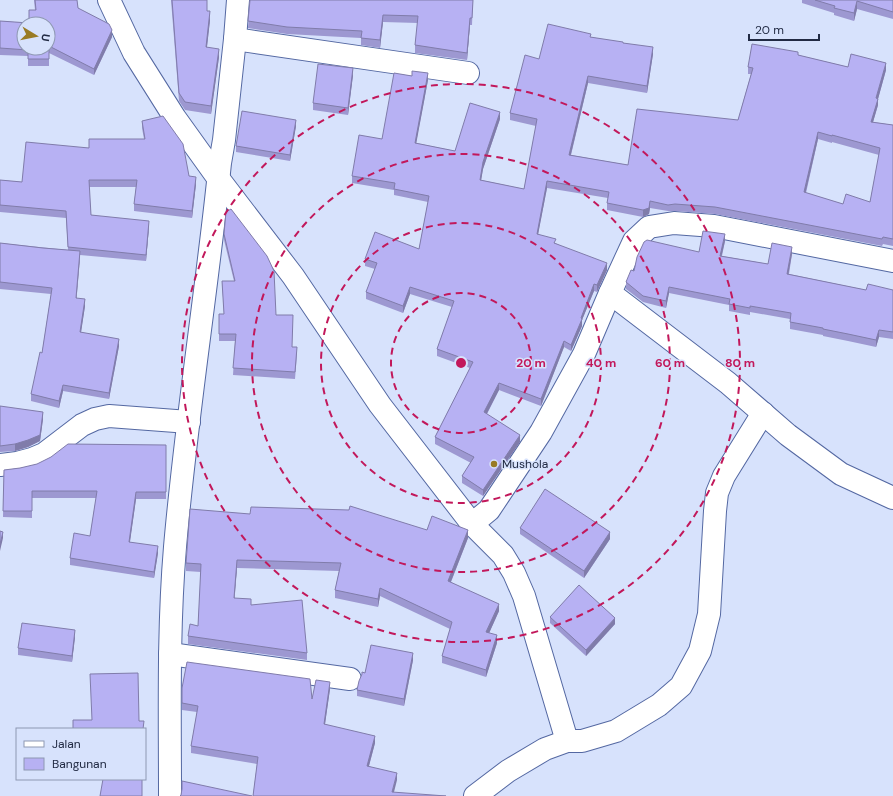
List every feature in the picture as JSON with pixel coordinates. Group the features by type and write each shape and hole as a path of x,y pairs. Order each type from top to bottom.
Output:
{"street":[{"path":"109,0 134,53 175,118 219,170 380,405 479,518 503,555 514,573 524,596 575,741"},
{"path":"170,796 170,654 175,547 219,170 224,140 238,0"},
{"path":"235,40 468,73"},
{"path":"479,518 541,432 584,354 634,241 649,227 674,223 714,226 893,261"},
{"path":"610,293 728,383 788,434 841,474 893,498"},
{"path":"475,796 508,771 545,749 616,731 659,705 682,686 700,651 709,614 717,493 724,476 763,413"},
{"path":"0,465 17,464 32,460 44,454 82,425 95,418 109,416 189,422"},
{"path":"170,654 350,679"}],"building":[{"path":"35,0 77,0 78,8 109,24 112,30 94,69 56,50 56,16 29,16 29,10 36,10"},
{"path":"172,0 207,0 207,11 210,11 206,47 219,49 211,106 185,102 179,93"},
{"path":"250,0 473,0 467,53 415,45 418,16 383,15 380,40 361,38 362,31 287,27 248,21"},
{"path":"815,0 893,0 893,12 857,1 854,13 834,8 835,6"},
{"path":"0,21 16,22 16,49 0,48"},
{"path":"548,24 591,34 590,37 653,47 647,86 588,76 569,155 628,165 637,109 738,120 753,68 748,67 752,44 798,52 798,55 848,67 851,54 886,63 871,122 893,125 893,239 883,237 882,239 715,207 675,204 668,205 650,201 649,208 643,210 607,203 609,192 547,181 537,234 556,239 554,243 607,263 597,285 594,284 571,345 564,341 541,399 499,383 484,412 520,435 483,490 462,476 474,457 435,437 473,362 437,349 454,301 410,287 403,306 366,292 377,263 365,259 375,232 419,249 429,196 394,189 395,183 352,176 359,135 382,139 394,73 412,76 412,71 428,73 415,143 455,151 470,103 500,112 483,162 480,180 524,189 537,119 510,113 525,55 539,59","holes":["818,132 880,148 870,202 846,194 843,204 804,192"]},
{"path":"28,56 49,56 49,59 28,59"},
{"path":"318,64 353,68 348,108 313,103"},
{"path":"242,111 296,120 290,155 236,146"},
{"path":"163,116 183,144 189,176 196,177 192,211 134,204 137,180 89,180 91,215 149,221 146,255 68,247 66,211 0,205 0,180 22,182 26,142 89,148 89,139 145,139 142,121"},
{"path":"231,209 267,256 274,271 276,315 293,315 292,347 297,347 295,372 233,368 236,334 219,334 219,314 224,314 222,281 235,281 224,234 226,212"},
{"path":"703,231 725,234 720,256 768,264 772,243 792,247 787,274 866,290 868,284 893,290 893,332 879,330 876,340 790,322 791,313 729,304 730,299 669,287 666,301 643,296 626,282 631,270 634,271 637,257 644,242 647,240 699,252"},
{"path":"0,243 80,251 76,298 85,299 80,332 119,339 109,393 63,385 59,401 31,394 40,352 42,353 52,288 0,282"},
{"path":"0,406 43,412 40,435 15,444 0,446"},
{"path":"68,444 166,445 166,492 136,492 129,542 158,546 154,572 70,558 74,533 90,536 97,491 32,491 32,511 3,511 4,470 37,464 51,457"},
{"path":"545,489 610,532 584,571 520,528"},
{"path":"350,506 427,530 432,516 468,530 448,581 499,604 486,632 497,635 486,670 442,656 452,622 380,588 378,599 335,590 341,563 237,560 234,598 251,599 251,605 302,600 307,653 188,636 190,624 198,626 201,564 186,563 190,509 250,514 251,507 349,510"},
{"path":"0,531 3,532 0,544"},
{"path":"579,585 615,618 586,650 550,617"},
{"path":"22,623 75,630 72,656 18,648"},
{"path":"371,645 413,653 404,699 357,690 362,672 365,673"},
{"path":"187,662 310,679 312,699 316,680 330,682 324,724 375,736 367,766 397,773 392,792 446,796 253,796 258,757 191,746 198,706 182,703 182,688"},
{"path":"138,673 139,721 144,721 143,728 73,728 73,720 92,720 90,674"},
{"path":"103,780 142,780 142,796 100,796"},
{"path":"182,781 252,796 180,796"}],"place":[{"name":"Mushola","path":"494,464"}]}
